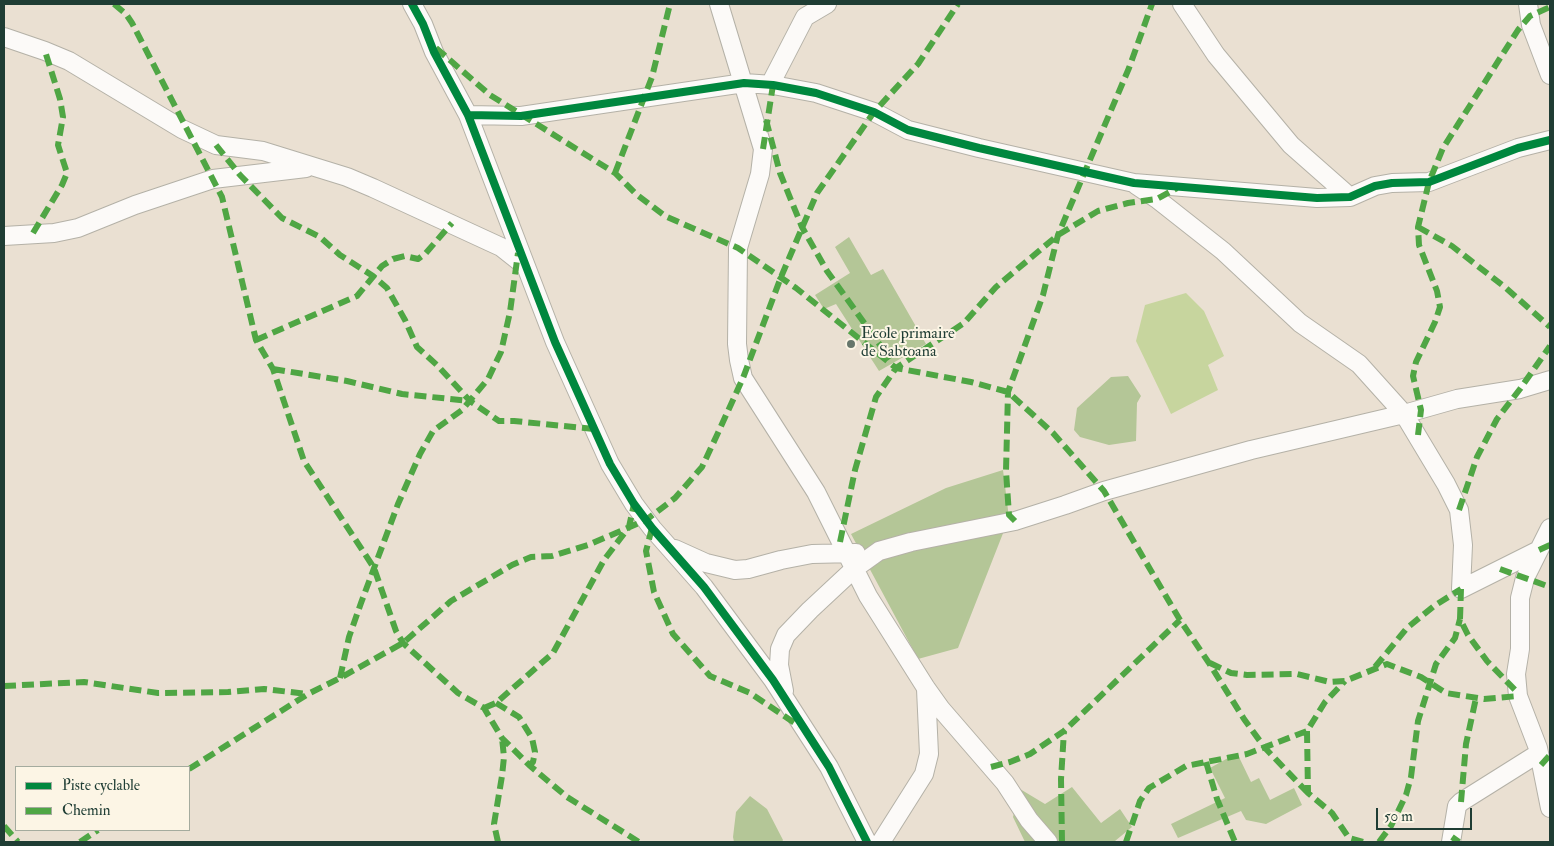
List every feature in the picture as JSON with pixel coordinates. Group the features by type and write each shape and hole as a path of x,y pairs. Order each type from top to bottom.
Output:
{"street":[{"path":"412,4 424,24 434,52 468,115 555,342 610,464 634,504 704,587 773,680 830,768 867,842"},
{"path":"719,4 763,149 760,174 738,248 738,360 744,378 816,492 868,596 926,688 941,709 1005,783 1029,820 1048,842"},
{"path":"772,85 773,79 809,10 828,4"},
{"path":"1182,4 1216,55 1292,145 1350,197"},
{"path":"1528,4 1531,25 1550,75"},
{"path":"4,37 69,61 182,129 216,145 263,151 316,166 373,188 501,247 526,266"},
{"path":"468,115 521,116 744,83 772,85 816,93 874,112 908,130 1134,183 1317,198 1350,197 1375,186 1392,183 1429,182 1518,148 1550,140"},
{"path":"4,236 54,234 78,228 135,205 213,179 316,166"},
{"path":"1134,183 1223,251 1300,323 1359,364 1404,414 1446,484 1459,510 1463,545 1462,589 1539,550"},
{"path":"669,546 706,563 735,570 748,569 807,555 851,561 911,542 1015,521 1141,480 1252,450 1404,414 1457,399 1520,389 1550,380"},
{"path":"1550,528 1526,578 1520,598 1520,649 1516,674 1518,696 1538,753 1550,808"},
{"path":"785,698 779,665 780,649 786,635 810,610 851,561"},
{"path":"881,842 924,774 929,754 926,688"},
{"path":"1451,842 1457,806 1538,753"}],"green space":[{"path":"849,237 871,275 883,269 926,344 879,371 836,304 824,309 815,295 850,273 835,247"},
{"path":"1186,293 1204,311 1224,356 1208,365 1218,390 1171,414 1136,341 1145,305"},
{"path":"1128,376 1141,396 1137,403 1136,441 1109,445 1080,437 1074,430 1077,408 1111,377"},
{"path":"1003,470 1009,518 958,648 918,659 851,534 946,488"},
{"path":"1237,753 1251,782 1259,778 1270,800 1294,788 1302,805 1266,824 1246,820 1241,811 1178,838 1171,824 1225,798 1210,768"},
{"path":"1072,787 1101,823 1120,809 1132,827 1115,842 1025,842 1013,817 1020,789 1045,804"},
{"path":"750,796 767,809 783,840 782,842 734,842 736,812"}],"marked path":[{"path":"114,4 126,14 132,23 222,197 256,340 273,369 304,461 374,568 396,631 403,643 458,693 484,708 502,738 529,765 567,797 639,842"},
{"path":"615,173 652,77 670,4"},
{"path":"190,768 308,694 403,643 451,601 512,565 531,557 552,556 588,545 646,520 675,498 702,467 717,435 743,378 781,277 817,193 874,112 918,64 958,4"},
{"path":"1015,521 1009,515 1006,471 1008,392 1043,295 1058,235 1129,68 1152,4"},
{"path":"1418,435 1421,410 1413,376 1416,362 1440,307 1437,291 1419,245 1418,227 1429,182 1443,148 1518,30 1530,16 1550,7"},
{"path":"436,48 490,95 615,173 636,194 665,216 738,248 796,288 896,368 971,382 1008,392 1053,433 1104,491 1180,620 1244,719 1265,748 1308,793"},
{"path":"33,233 62,185 67,173 58,145 63,117 60,99 45,51"},
{"path":"763,149 773,85"},
{"path":"766,120 780,173 802,227 827,271 890,359"},
{"path":"216,145 240,175 282,218 320,237 340,255 373,276 387,288 405,320 417,347 438,366 470,401 499,421 594,429"},
{"path":"840,542 855,470 876,397 896,368 964,323 996,287 1058,235 1098,211 1128,203 1157,199 1177,188"},
{"path":"256,340 357,296 382,266 393,259 405,256 418,259 425,254 452,223"},
{"path":"1418,227 1452,246 1506,288 1550,327"},
{"path":"340,678 349,637 361,603 398,504 420,454 433,431 462,410 488,379 501,352 510,312 518,253"},
{"path":"1459,510 1477,457 1497,419 1550,346"},
{"path":"273,369 347,381 402,394 470,401"},
{"path":"484,708 496,703 553,653 604,560 629,527 634,504"},
{"path":"652,528 646,551 654,592 673,634 710,676 750,693 799,726"},
{"path":"1539,550 1550,545"},
{"path":"1500,569 1550,587"},
{"path":"1461,589 1460,619 1468,635 1487,661 1517,692"},
{"path":"1375,667 1407,628 1434,606 1461,589"},
{"path":"1379,842 1391,826 1406,795 1411,777 1418,721 1436,664 1455,638 1460,619"},
{"path":"991,767 1030,754 1064,731 1180,620"},
{"path":"1210,663 1231,673 1247,675 1297,674 1330,682 1345,681 1387,664 1421,677 1446,693 1484,699 1518,696"},
{"path":"1126,842 1140,801 1149,788 1186,766 1247,754 1307,731 1325,702 1345,681"},
{"path":"4,686 84,682 158,693 228,692 264,689 308,694"},
{"path":"1461,802 1466,744 1476,698"},
{"path":"496,703 519,717 532,738 535,752 533,762 529,765"},
{"path":"1062,842 1061,779 1064,731"},
{"path":"1307,731 1308,793 1332,813 1349,838 1363,842"},
{"path":"498,842 494,824 504,757 502,738"},
{"path":"1541,765 1550,755"},
{"path":"1206,762 1217,799 1235,842"},
{"path":"4,826 18,842"},
{"path":"80,842 96,831"},
{"path":"1452,837 1459,842"}],"cycle path":[{"path":"412,4 423,24 434,52 468,115 555,342 610,464 634,504 652,528 704,587 773,680 829,767 867,842"},
{"path":"468,115 521,116 744,83 773,85 816,93 874,112 908,130 1134,183 1317,198 1350,197 1375,186 1392,183 1429,182 1518,148 1550,140"}],"place":[{"name":"Ecole primaire de Sabtoana","path":"851,344"}]}
